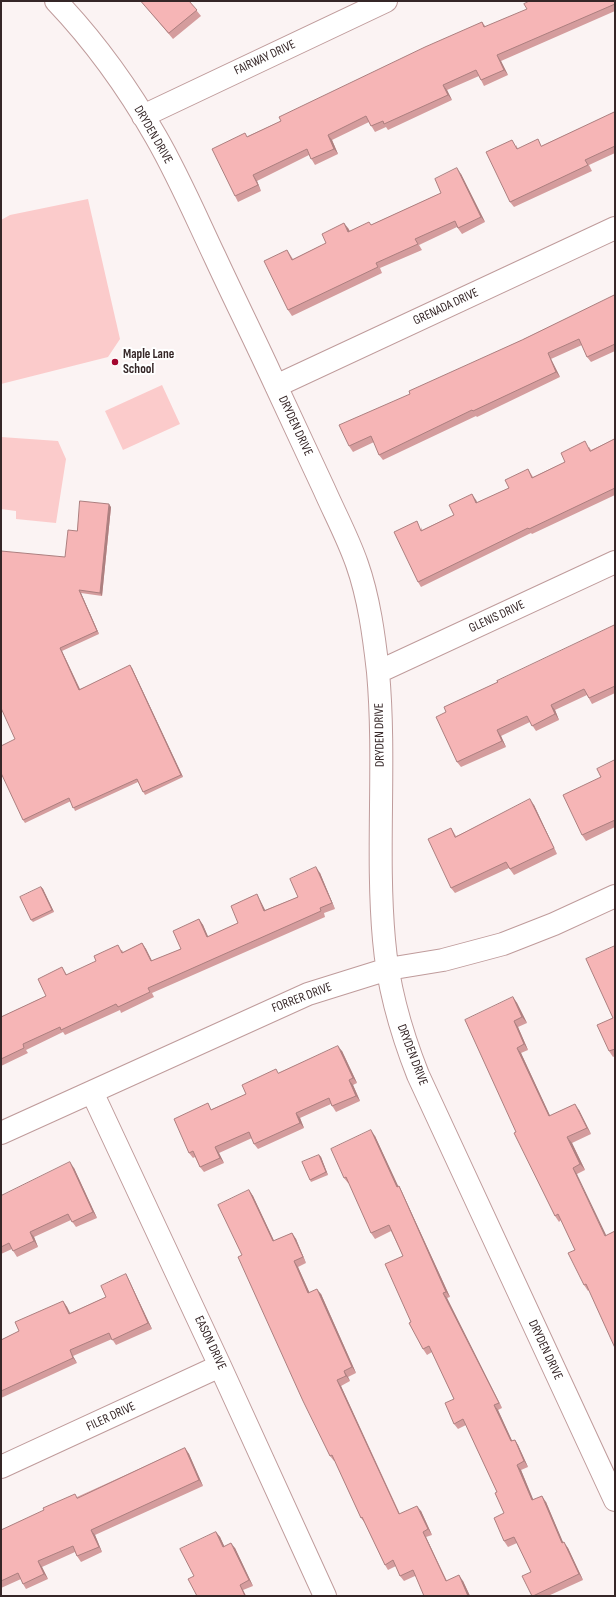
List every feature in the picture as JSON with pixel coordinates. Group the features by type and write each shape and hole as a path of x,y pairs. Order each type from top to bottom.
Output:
{"street":[{"name":"DRYDEN DRIVE","path":"56,1 103,56 157,138 184,190 276,386 343,530 357,565 367,600 378,672 381,738 382,917 388,969 399,1022 418,1075 615,1500"},
{"name":"FAIRWAY DRIVE","path":"143,116 386,1"},
{"name":"GRENADA DRIVE","path":"276,386 615,228"},
{"name":"GLENIS DRIVE","path":"378,672 615,562"},
{"name":"FORRER DRIVE","path":"1,1133 308,994 388,969 443,960 503,944 554,924 615,896"},
{"name":"EASON DRIVE","path":"92,1092 220,1366 325,1596"},
{"name":"FILER DRIVE","path":"1,1467 220,1366"}],"shaded area":[{"path":"88,199 120,339 108,357 1,384 1,220 10,215"},
{"path":"162,385 180,424 123,450 105,411"},
{"path":"1,437 58,441 66,459 56,523 16,519 16,511 1,509"}],"building":[{"path":"141,1 189,1 197,10 169,33"},
{"path":"530,1 615,1 615,4 497,55 504,70 481,80 476,70 443,85 448,95 384,124 383,121 371,126 366,116 328,135 334,149 311,159 307,149 253,175 258,185 235,196 212,149 245,133 247,137 281,121 279,117 425,47 482,22 484,27 527,9 524,4"},
{"path":"615,112 615,146 585,160 588,165 510,202 486,152 512,140 517,149 538,139 541,146"},
{"path":"457,168 481,217 458,228 455,221 415,239 418,244 376,263 378,267 288,310 264,261 287,250 292,260 326,243 322,234 344,223 348,232 369,222 371,225 441,193 435,179"},
{"path":"615,295 615,344 587,357 579,339 548,353 556,372 473,411 472,410 379,455 371,436 349,446 339,425 410,394 409,391 522,340"},
{"path":"615,439 615,488 529,529 528,528 418,582 394,532 417,521 421,531 454,515 449,505 472,494 476,503 509,488 505,480 528,469 532,478 565,462 561,453 585,441 590,451"},
{"path":"80,501 109,504 100,593 79,590 97,631 60,648 79,690 130,665 181,775 143,792 137,779 73,808 69,798 23,820 1,773 1,746 15,739 1,708 1,551 65,557 68,530 77,531"},
{"path":"615,625 615,686 589,698 584,689 551,705 555,714 532,726 527,716 497,730 502,741 457,762 436,717 446,712 444,707"},
{"path":"615,760 615,820 582,835 563,795 601,777 597,769"},
{"path":"530,799 554,848 510,869 506,862 451,888 428,839 451,828 455,837"},
{"path":"316,867 332,903 320,908 321,911 148,988 150,992 118,1007 116,1004 61,1030 60,1027 23,1044 24,1048 1,1059 1,1017 46,996 38,979 62,967 66,975 96,961 94,956 118,945 122,953 142,943 151,961 181,949 173,931 199,919 207,937 238,923 231,906 257,894 264,911 298,897 290,879"},
{"path":"41,887 52,910 31,920 20,897"},
{"path":"615,946 615,1049 609,1051 597,1025 613,1018 586,959"},
{"path":"513,997 522,1017 514,1021 524,1044 517,1048 549,1116 575,1104 587,1128 567,1137 580,1164 573,1168 605,1236 615,1231 615,1348 586,1284 584,1285 568,1253 575,1250 558,1214 555,1216 514,1133 516,1132 465,1020"},
{"path":"338,1046 353,1078 349,1080 356,1096 332,1106 329,1098 296,1113 300,1123 254,1144 249,1132 215,1147 220,1158 200,1167 193,1151 189,1153 174,1119 208,1103 211,1110 246,1094 242,1085 276,1069 278,1073"},
{"path":"371,1130 397,1187 399,1186 446,1292 443,1293 499,1403 494,1405 511,1441 515,1440 524,1461 517,1465 532,1500 542,1496 562,1543 564,1542 579,1574 533,1596 522,1576 531,1572 514,1537 504,1541 494,1518 504,1513 495,1493 497,1492 463,1419 454,1424 445,1403 454,1399 429,1346 423,1349 409,1323 411,1322 385,1264 403,1256 389,1225 371,1233 346,1177 344,1178 331,1149"},
{"path":"319,1155 326,1172 310,1180 302,1162"},
{"path":"70,1162 93,1212 72,1222 68,1214 30,1232 34,1241 13,1251 9,1243 1,1247 1,1196"},
{"path":"249,1190 273,1241 292,1233 303,1257 294,1261 308,1293 317,1289 352,1367 344,1371 346,1376 337,1380 399,1514 417,1506 428,1529 423,1532 446,1581 459,1575 468,1596 424,1596 413,1570 400,1576 393,1560 385,1565 362,1517 361,1518 332,1455 330,1456 303,1401 238,1257 242,1255 218,1205"},
{"path":"126,1274 148,1323 112,1340 109,1333 70,1350 73,1358 1,1391 1,1340 19,1331 15,1322 63,1301 69,1314 106,1297 101,1286"},
{"path":"185,1448 199,1480 91,1530 99,1547 77,1556 73,1546 38,1561 44,1574 23,1584 18,1573 1,1581 1,1530 44,1510 43,1508 75,1494 77,1498"},
{"path":"216,1532 223,1547 231,1543 249,1580 240,1585 245,1596 197,1596 188,1579 194,1576 180,1549"}],"place":[{"name":"Maple Lane School","path":"115,362"}]}
